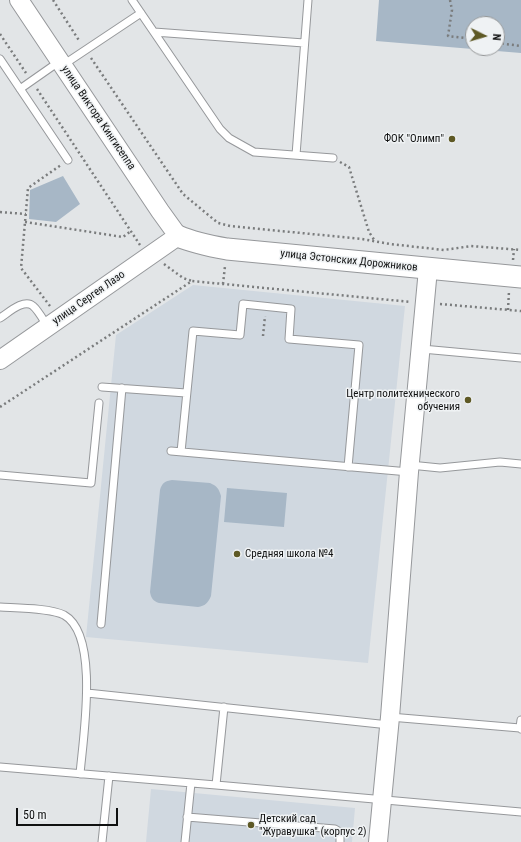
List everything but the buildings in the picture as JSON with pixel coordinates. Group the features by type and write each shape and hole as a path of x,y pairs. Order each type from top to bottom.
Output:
{"main road":[{"name":"улица Эстонских Дорожников","path":"178,236 196,243 227,249 521,278"}],"street":[{"name":"улица Виктора Кингисеппа","path":"19,0 178,236"},
{"name":"улица Сергея Лазо","path":"0,360 178,236"},
{"path":"378,842 428,269"}],"lane":[{"path":"296,155 308,0"},
{"path":"136,2 141,13 220,129 228,138 254,152 333,158"},
{"path":"20,89 31,81 86,50 141,13"},
{"path":"154,32 304,43"},
{"path":"0,59 68,160"},
{"path":"0,318 18,306 29,304 34,306 48,327"},
{"path":"181,452 193,331 240,335 243,304 291,308 289,340 359,346 348,466"},
{"path":"420,349 521,358"},
{"path":"102,387 186,393"},
{"path":"101,624 122,388"},
{"path":"0,476 91,483 99,403"},
{"path":"171,451 348,466 440,468 500,462 521,464"},
{"path":"0,607 53,611 62,614 71,620 76,626 86,665 87,693 80,774"},
{"path":"87,693 224,707 389,721 521,728 521,720"},
{"path":"216,785 224,707"},
{"path":"0,767 521,812"},
{"path":"102,842 108,776"},
{"path":"185,842 191,783"},
{"path":"187,817 335,829 340,832 340,842"}],"path":[{"path":"53,0 182,194 218,223 230,226 362,238 390,244 444,250 471,246 521,250"},
{"path":"450,0 452,10 448,36 465,38"},
{"path":"0,34 139,244"},
{"path":"505,44 521,46"},
{"path":"50,306 21,268 28,188 79,152"},
{"path":"333,158 349,167 369,232 376,241"},
{"path":"0,212 26,214"},
{"path":"25,222 123,237 131,231"},
{"path":"0,407 192,281 521,311"}],"shaded area":[{"path":"379,0 521,0 521,53 505,52 505,16 465,16 465,48 376,41"},
{"path":"63,176 80,204 56,222 29,219 30,190"},
{"name":"Средняя школа №4","path":"193,285 405,306 368,663 86,637 116,335"},
{"path":"172,480 210,483 217,488 221,496 211,596 206,604 200,607 159,603 152,598 150,594 160,490 164,483"},
{"path":"227,488 287,493 284,527 224,522"},
{"name":"Детский сад \"Журавушка\" (корпус 2)","path":"151,789 355,808 352,842 146,842"}],"place":[{"name":"ФОК \"Олимп\"","path":"452,139"},
{"name":"Центр политехнического обучения","path":"468,400"},
{"name":"Средняя школа №4","path":"237,554"},
{"name":"Детский сад \"Журавушка\" (корпус 2)","path":"251,825"}]}
